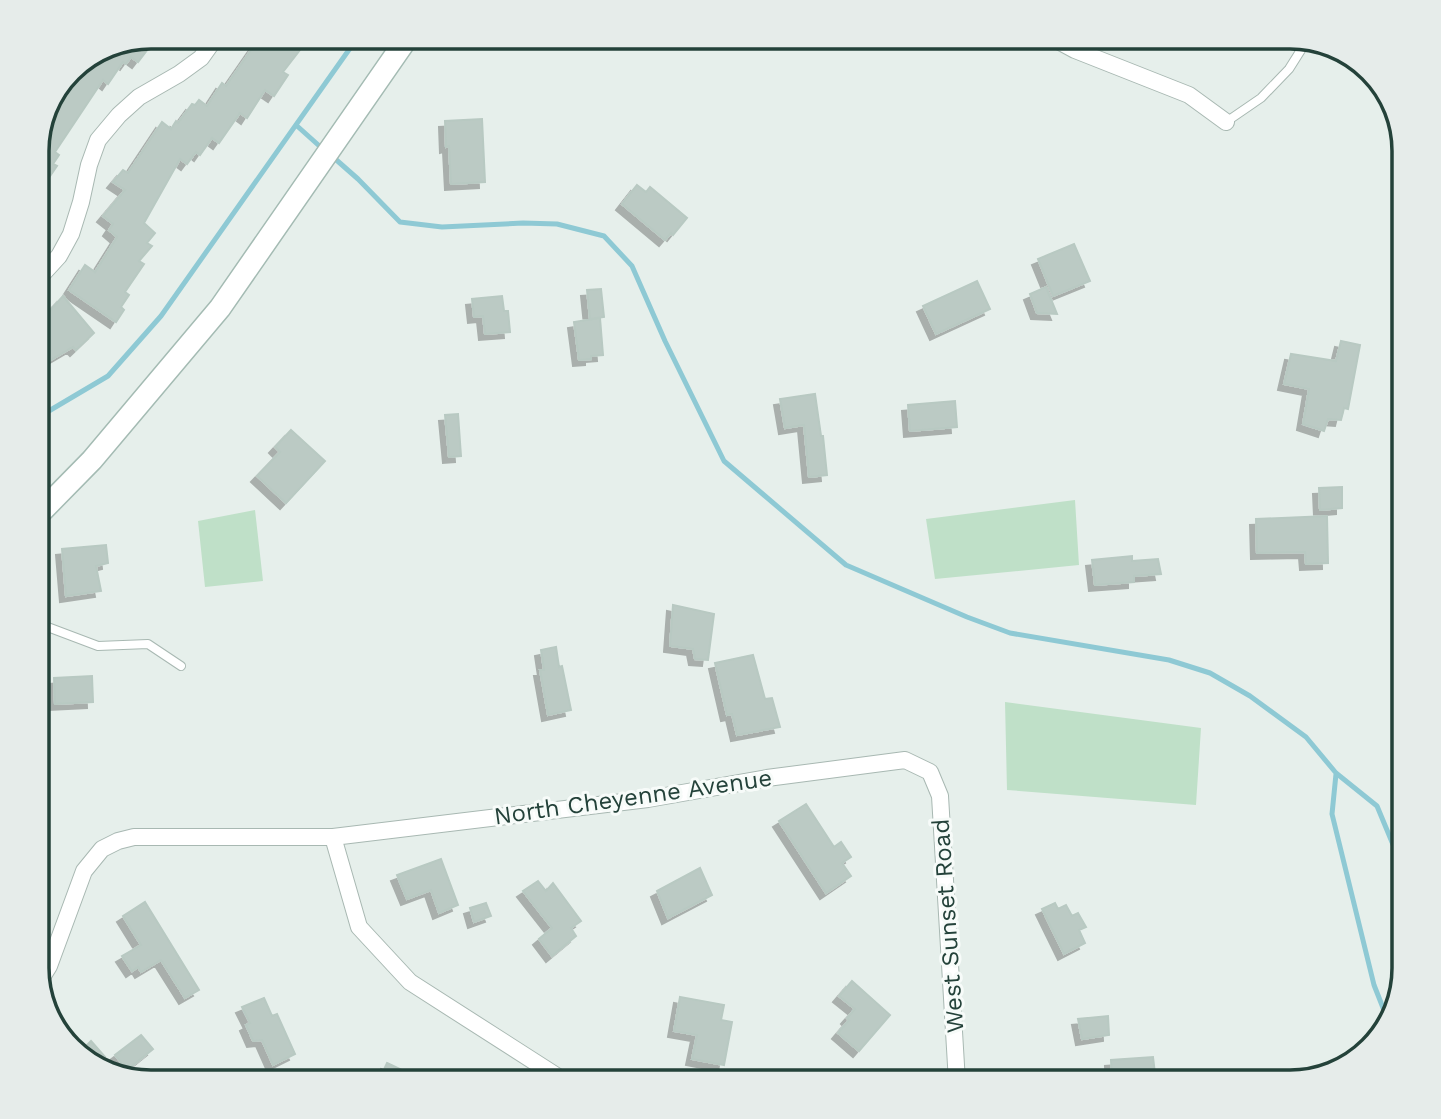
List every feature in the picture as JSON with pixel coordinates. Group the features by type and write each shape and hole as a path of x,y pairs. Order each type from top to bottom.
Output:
{"street":[{"path":"49,267 59,256 71,234 98,140 139,97 179,74 201,58 207,49"},
{"path":"49,504 92,460 220,308 400,49"},
{"path":"1072,49 1189,96 1226,122"},
{"name":"North Cheyenne Avenue","path":"49,966 84,871 102,849 134,837 333,837 648,799 767,778 905,760 930,772"},
{"name":"West Sunset Road","path":"930,772 940,796 956,1070"},
{"path":"333,837 359,927 410,982 547,1070"}],"lane":[{"path":"1226,122 1261,98 1289,69 1301,50"},
{"path":"49,628 98,646 148,644 181,666"}],"green space":[{"path":"1075,500 1079,565 935,579 926,519"},
{"path":"255,510 263,581 205,587 198,521"},
{"path":"1005,702 1201,728 1196,805 1007,790"}],"building":[{"path":"148,49 138,62 131,57 126,64 123,62 108,84 103,80 55,152 59,155 53,164 57,166 49,178 52,125 70,89 84,74 100,63 118,54"},
{"path":"252,49 301,49 283,72 288,75 274,96 265,90 247,118 240,113 219,143 212,138 200,155 196,152 187,164 180,159 144,223 155,233 147,243 152,246 139,261 144,264 125,292 129,295 116,322 69,290 85,265 95,272 117,237 109,230 113,224 103,216 125,190 113,182 123,170 128,173 162,122 171,129 192,104 195,105 199,100 207,106 222,83 226,86"},
{"path":"482,119 485,182 451,184 445,121"},
{"path":"637,185 646,192 650,187 687,218 673,235 671,233 665,240 622,204"},
{"path":"1074,244 1090,281 1053,296 1038,259"},
{"path":"977,281 990,309 936,334 923,306"},
{"path":"1046,287 1057,314 1037,313 1030,294"},
{"path":"601,289 604,317 590,319 587,290"},
{"path":"63,296 94,333 76,350 73,347 49,361 49,312"},
{"path":"502,296 504,311 508,311 510,332 485,334 483,316 474,317 472,299"},
{"path":"600,318 603,355 579,360 574,322"},
{"path":"1341,341 1360,345 1348,409 1344,408 1341,420 1328,419 1324,431 1303,424 1309,389 1284,384 1291,354 1336,361"},
{"path":"815,394 827,475 809,477 804,425 785,428 780,399"},
{"path":"955,401 957,427 910,431 908,405"},
{"path":"458,414 461,456 449,457 445,415"},
{"path":"291,430 325,461 286,503 257,476 280,452 275,447"},
{"path":"1342,487 1342,508 1320,510 1319,488"},
{"path":"1327,516 1328,563 1306,564 1305,552 1257,553 1256,519"},
{"path":"106,545 108,563 96,566 101,591 66,596 62,549"},
{"path":"1132,556 1132,561 1158,559 1161,574 1134,576 1134,582 1095,585 1092,560"},
{"path":"673,605 714,614 708,660 695,659 693,649 670,646"},
{"path":"556,647 571,710 548,715 540,670 544,670 541,650"},
{"path":"753,655 765,699 772,698 780,727 737,735 732,714 727,715 715,663"},
{"path":"92,676 93,702 55,704 54,678"},
{"path":"806,804 834,847 841,842 851,857 842,863 851,876 826,893 779,821"},
{"path":"441,859 458,905 439,913 431,890 407,899 397,875"},
{"path":"700,868 712,895 668,918 657,891"},
{"path":"538,881 546,891 553,883 581,921 571,928 576,936 552,956 539,939 552,928 523,891"},
{"path":"145,902 199,990 185,998 161,960 141,972 138,967 132,971 122,956 141,945 123,916"},
{"path":"486,903 491,916 474,922 470,908"},
{"path":"1055,903 1058,909 1066,905 1072,916 1078,913 1086,927 1079,930 1085,943 1064,954 1042,909"},
{"path":"852,981 890,1015 859,1051 838,1033 855,1009 839,996"},
{"path":"680,997 724,1005 721,1020 732,1022 724,1065 692,1059 697,1035 674,1031"},
{"path":"264,998 272,1016 277,1014 295,1054 273,1065 262,1040 253,1041 246,1025 250,1023 242,1007"},
{"path":"1108,1016 1109,1035 1082,1039 1078,1019"},
{"path":"141,1035 153,1049 130,1067 124,1066 115,1055"},
{"path":"91,1041 105,1057 104,1058 86,1046"},
{"path":"1153,1057 1155,1070 1112,1070 1111,1060"},
{"path":"387,1063 402,1070 384,1070"}],"waterway":[{"path":"49,411 108,376 161,316 350,49"},
{"path":"296,125 325,151"},
{"path":"333,157 400,222 442,227 557,224 604,236 632,266 665,341 724,461 846,565 1010,633 1169,660 1210,673 1250,696 1306,737 1336,773 1377,806 1392,842"},
{"path":"1336,774 1332,814 1374,985 1383,1008"}]}
